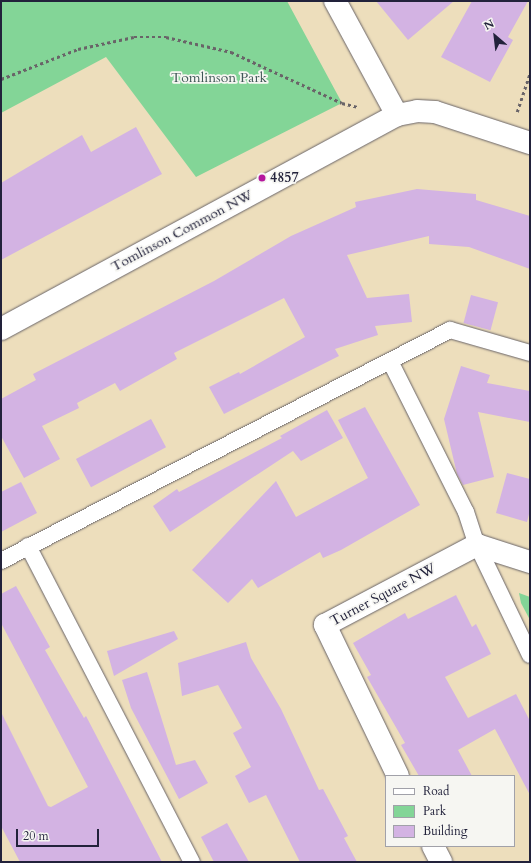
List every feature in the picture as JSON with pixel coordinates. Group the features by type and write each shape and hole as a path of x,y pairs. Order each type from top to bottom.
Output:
{"street":[{"path":"335,1 397,115"},
{"name":"Tomlinson Common NW","path":"1,329 397,115 417,111 435,112 530,143"},
{"path":"477,545 530,562"},
{"name":"Turner Square NW","path":"398,775 325,625 477,545"},
{"path":"434,847 441,862"}],"lane":[{"path":"1,561 450,330 530,353"},
{"path":"390,361 466,512 477,545 530,654"},
{"path":"28,546 192,862"}],"path":[{"path":"1,79 78,48 134,37 166,36 231,52 342,103 397,115"},
{"path":"508,137 530,73"}],"green space":[{"name":"Tomlinson Park","path":"1,1 287,1 342,103 196,177 106,57 1,113"},
{"path":"519,593 530,597 530,620 521,603"}],"building":[{"path":"376,1 454,1 408,40"},
{"path":"472,1 528,1 508,37 513,40 490,82 441,57"},
{"path":"136,127 162,174 1,260 1,183 82,135 91,152"},
{"path":"417,189 476,194 476,200 530,216 530,269 469,247 429,244 429,236 347,255 367,298 409,294 412,322 375,326 378,335 335,349 339,356 224,414 209,387 239,372 240,374 305,337 284,298 174,353 177,359 120,391 115,383 77,403 79,408 42,426 60,459 24,478 1,436 1,399 36,380 33,374 214,281 291,236 356,207 355,202"},
{"path":"471,295 498,302 491,330 463,323"},
{"path":"461,366 490,375 487,383 530,391 530,422 478,412 494,477 463,485 457,474 444,419"},
{"path":"365,407 420,505 341,550 323,558 320,552 258,588 252,579 228,603 192,570 276,481 296,517 368,478 338,420"},
{"path":"327,410 343,438 301,461 293,451 170,532 153,506 177,489 179,492 282,438 280,436"},
{"path":"151,419 166,447 91,487 76,459"},
{"path":"507,473 530,479 530,510 527,522 496,513"},
{"path":"21,482 37,513 1,532 1,492"},
{"path":"16,586 50,647 45,650 84,718 86,716 162,862 20,862 1,826 1,712 48,806 51,807 88,787 1,623 1,594"},
{"path":"456,595 472,627 476,624 491,654 445,677 468,718 516,694 530,721 530,795 495,729 458,750 471,775 418,775 401,745 405,743 367,677 371,675 353,643 405,613 408,619"},
{"path":"174,631 178,639 114,676 107,651"},
{"path":"246,642 251,658 281,709 319,790 323,789 348,836 344,838 357,862 300,862 266,795 249,803 235,776 251,767 233,733 242,728 218,685 182,696 178,663"},
{"path":"147,672 176,765 195,760 208,783 179,799 131,708 122,680"},
{"path":"227,823 249,862 214,862 201,837"}],"place":[{"name":"4857","path":"262,178"}]}
